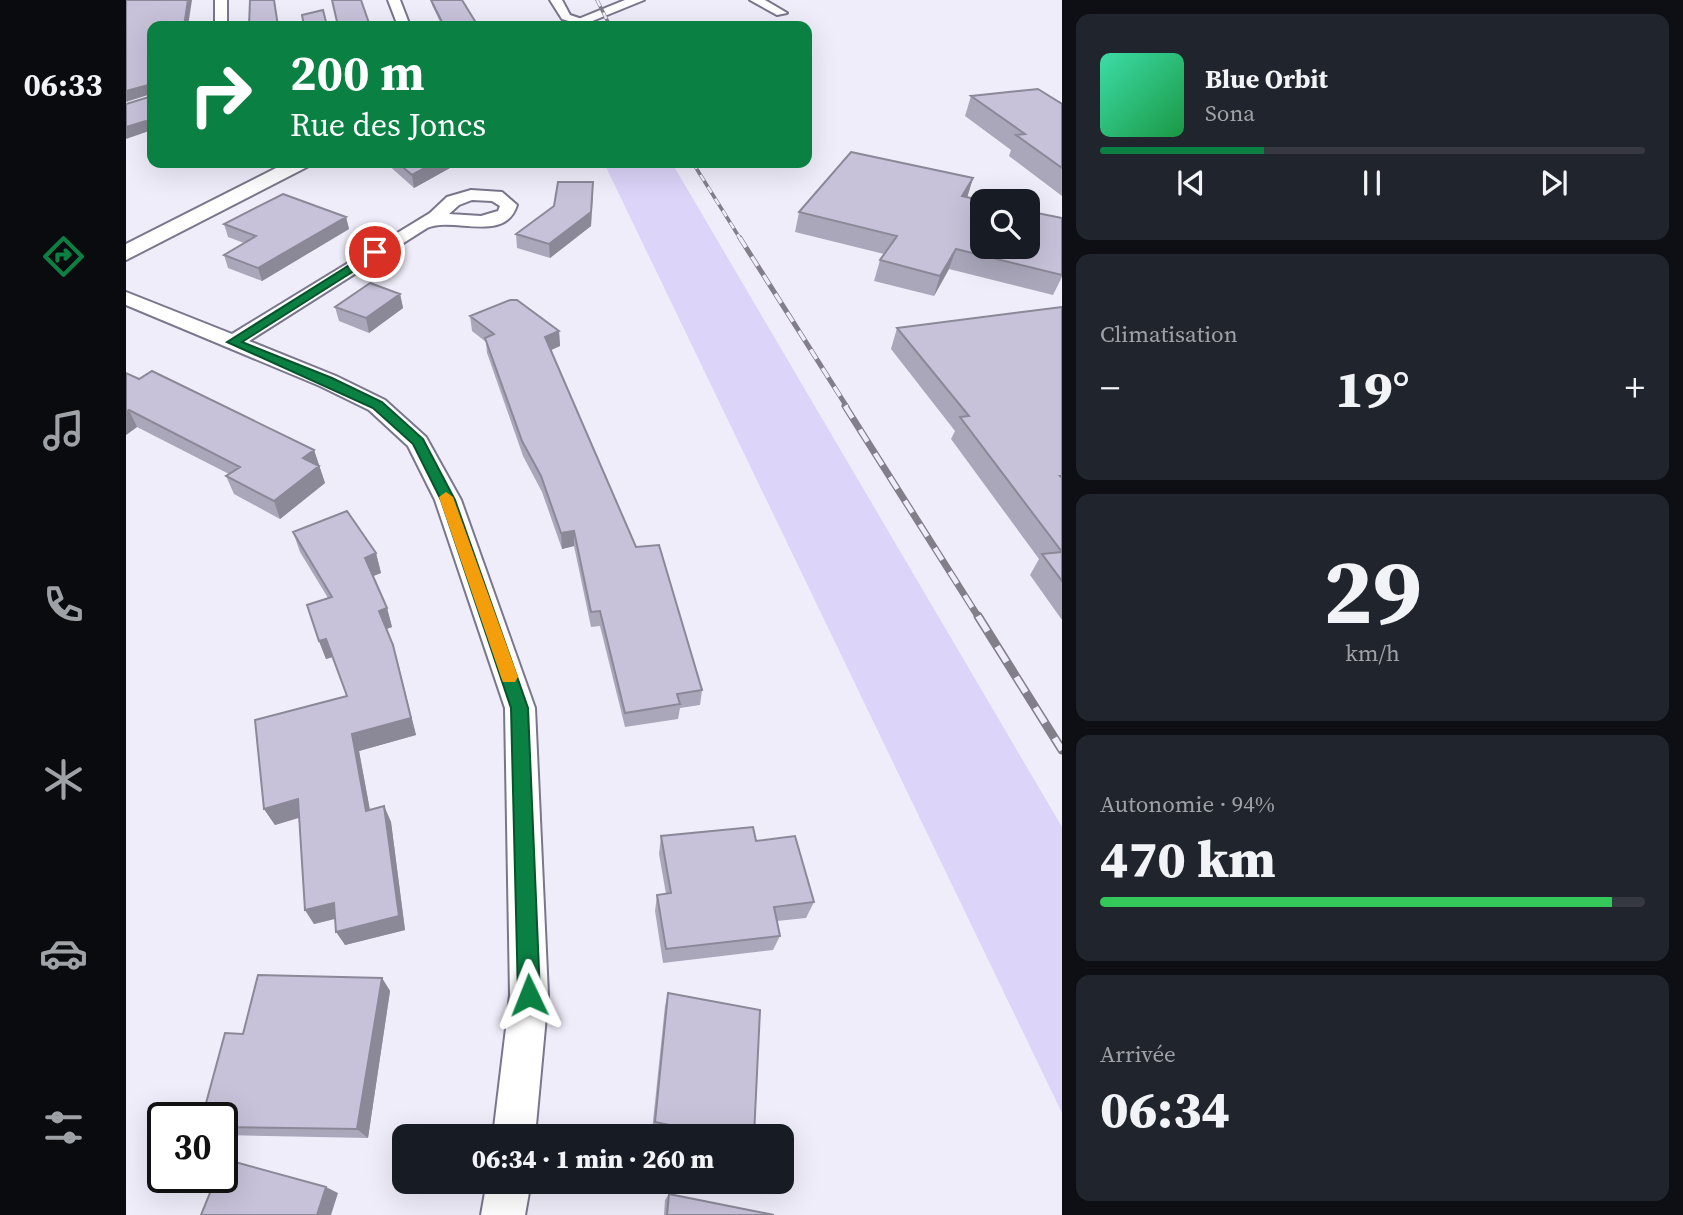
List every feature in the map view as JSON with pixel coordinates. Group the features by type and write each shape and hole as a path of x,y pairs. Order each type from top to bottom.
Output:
{"street":[{"path":"221,0 221,21"},
{"path":"394,0 402,21"},
{"path":"556,0 570,21"},
{"path":"581,21 637,0"},
{"path":"756,0 781,13"},
{"path":"126,253 290,168"},
{"path":"233,342 436,217"},
{"path":"126,298 328,381 377,405 418,442 448,500 520,708 529,995 515,1124"},
{"path":"503,1215 507,1194"}],"shaded area":[{"path":"606,168 675,168 1062,827 1062,1113"}],"building":[{"path":"126,0 188,0 185,21 147,21 147,85 126,91"},
{"path":"250,0 274,0 277,21 249,21"},
{"path":"332,0 361,0 368,21 337,21"},
{"path":"431,0 462,0 475,21 442,21"},
{"path":"323,10 326,21 303,21 302,15"},
{"path":"1038,89 1062,104 1062,168 1016,135 1025,134 971,96"},
{"path":"147,98 147,124 146,121 126,127 126,104"},
{"path":"851,152 973,178 962,196 970,198 970,252 956,249 940,276 880,260 897,236 799,212"},
{"path":"404,168 425,168 412,175"},
{"path":"558,182 593,182 591,212 549,244 516,234 554,206"},
{"path":"283,194 346,217 258,268 224,255 256,236 224,224"},
{"path":"1040,214 1062,218 1062,275 997,259 1040,259"},
{"path":"370,283 400,294 366,318 335,307"},
{"path":"510,300 517,300 559,331 545,337 636,547 659,545 702,690 677,694 680,704 625,713 600,611 591,612 574,531 561,533 541,476 522,441 485,338 494,334 470,316"},
{"path":"1062,307 1062,552 960,417 969,416 897,328"},
{"path":"152,371 314,450 303,458 319,466 274,501 226,476 240,467 129,410 126,412 126,373 139,379"},
{"path":"347,511 376,553 365,558 387,608 379,611 393,645 411,718 352,734 366,811 384,806 399,916 336,932 334,903 305,910 298,799 264,809 255,720 347,696 326,639 319,641 307,605 332,597 293,532"},
{"path":"1062,552 1062,581 1042,554"},
{"path":"753,827 756,841 795,836 814,902 774,907 780,936 666,949 657,895 671,893 661,836"},
{"path":"258,975 382,978 357,1129 238,1127 238,1102 206,1102 225,1033 243,1034"},
{"path":"668,993 760,1010 755,1124 655,1122"},
{"path":"238,1163 326,1187 317,1215 201,1215 210,1193 238,1193"},
{"path":"669,1194 774,1215 667,1215"}],"railway":[{"path":"597,0 608,21"},
{"path":"696,168 741,240"},
{"path":"740,238 847,407"},
{"path":"845,406 979,618"},
{"path":"978,616 1062,750"}],"slow traffic":[{"path":"446,497 509,677"}],"route":[{"path":"375,252 233,342 328,381 377,405 418,442 448,500 520,708 529,995"}]}
